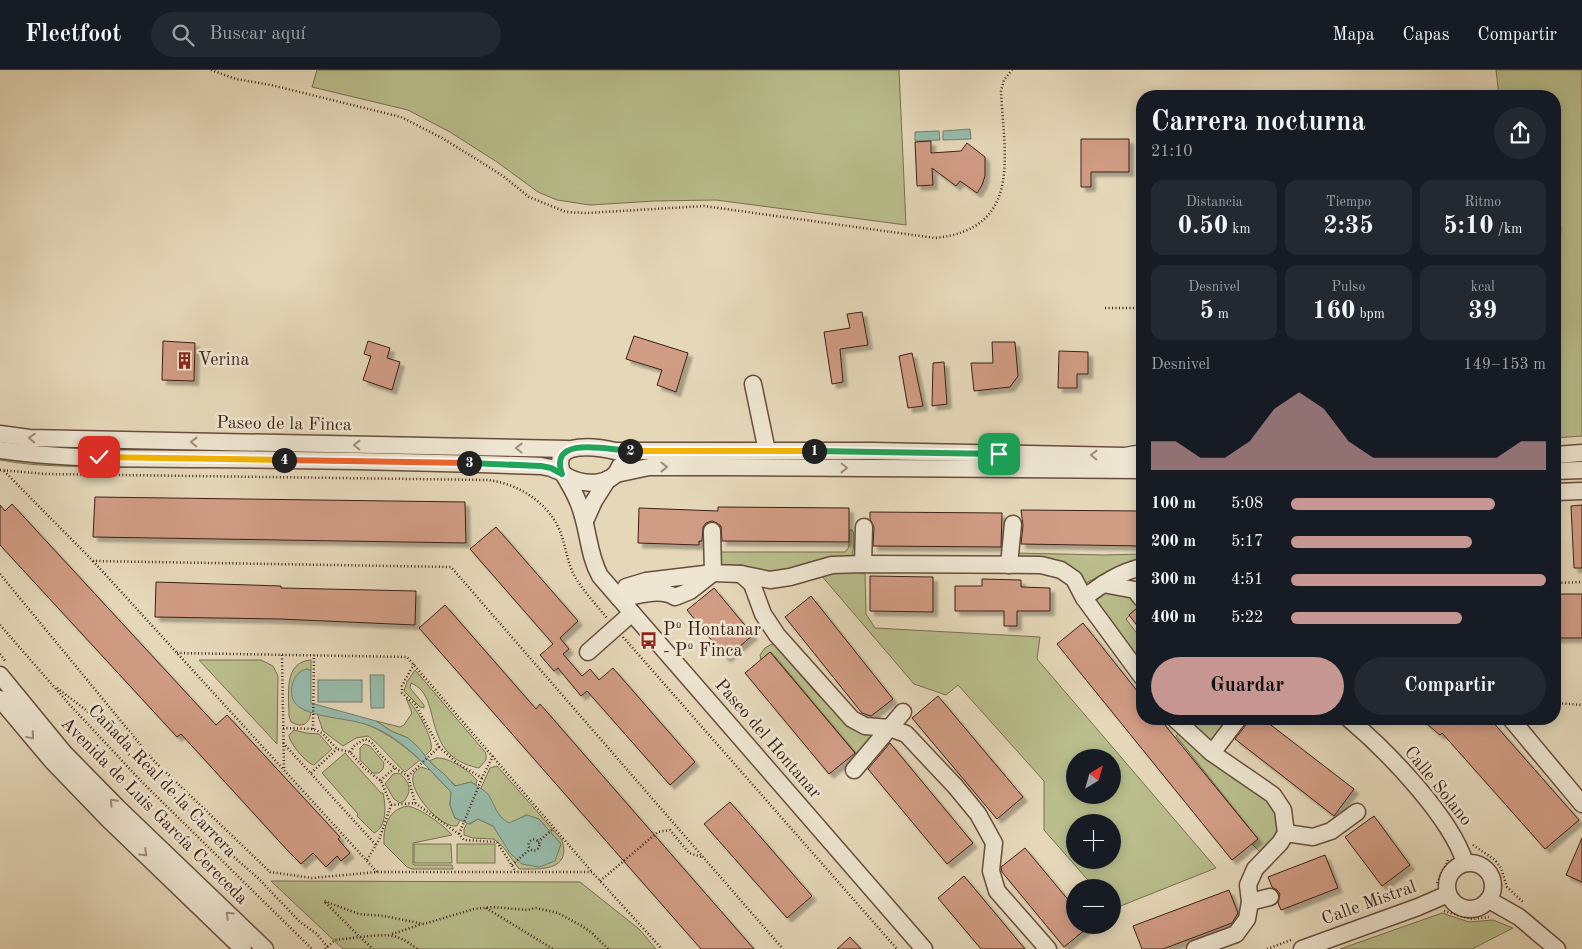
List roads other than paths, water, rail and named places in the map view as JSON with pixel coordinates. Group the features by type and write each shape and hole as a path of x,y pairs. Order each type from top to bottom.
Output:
{"street":[{"path":"753,384 767,451"},
{"name":"Paseo de la Finca","path":"0,434 28,438 81,440 568,449"},
{"path":"1136,454 1125,456 615,451 602,448 575,448 568,449 562,455 560,461 564,475 574,481 584,483 596,483 649,467 1136,470"},
{"name":"Paseo de la Finca","path":"0,450 31,455 89,457 420,462 541,466 551,468 564,475"},
{"path":"585,522 594,501 620,468 621,462 615,451"},
{"path":"1561,455 1582,453"},
{"path":"1561,471 1582,470"},
{"name":"Paseo del Hontanar","path":"564,475 577,498 585,522 587,539 594,565 600,576 924,949"},
{"path":"1561,492 1582,491"},
{"path":"1009,565 1013,524"},
{"path":"863,564 864,527"},
{"path":"712,531 713,573"},
{"path":"619,598 626,588 646,581 713,573 741,574 770,580 832,566 863,564 1041,565 1061,570 1074,579 1084,598 1136,669"},
{"path":"1084,598 1127,570 1136,568"},
{"path":"741,574 752,584 763,614 777,635 852,719 865,726 890,728 906,734 955,786 978,814 994,843 991,871 996,891 1048,949"},
{"path":"1103,584 1136,591"},
{"path":"588,652 632,613"},
{"name":"Avenida de Luis García Cereceda","path":"5,671 71,759 117,807 264,949"},
{"name":"Avenida de Luis García Cereceda","path":"0,699 59,769 243,949"},
{"path":"854,770 903,712"},
{"path":"1182,725 1212,753 1273,795 1282,810 1286,833 1280,843 1255,869 1248,885 1250,902 1247,919 1236,934 1195,949"},
{"path":"1212,753 1233,725"},
{"name":"Calle Solano","path":"1347,725 1391,759 1425,797 1454,836 1461,849 1465,863"},
{"path":"1516,725 1582,804"},
{"path":"1286,833 1313,837 1331,831 1357,812"},
{"path":"1465,863 1474,863 1483,867 1490,873 1493,882 1493,891 1489,900 1482,906 1472,910 1462,908 1440,891 1447,884 1450,875 1456,867 1465,863"},
{"name":"Calle Mistral","path":"1302,949 1418,907 1440,891"},
{"path":"1250,902 1270,897"},
{"path":"1489,900 1519,917 1557,949"}],"place":[{"name":"Verina","path":"184,360"},
{"name":"Pº Hontanar - Pº Finca","path":"649,640"}]}
